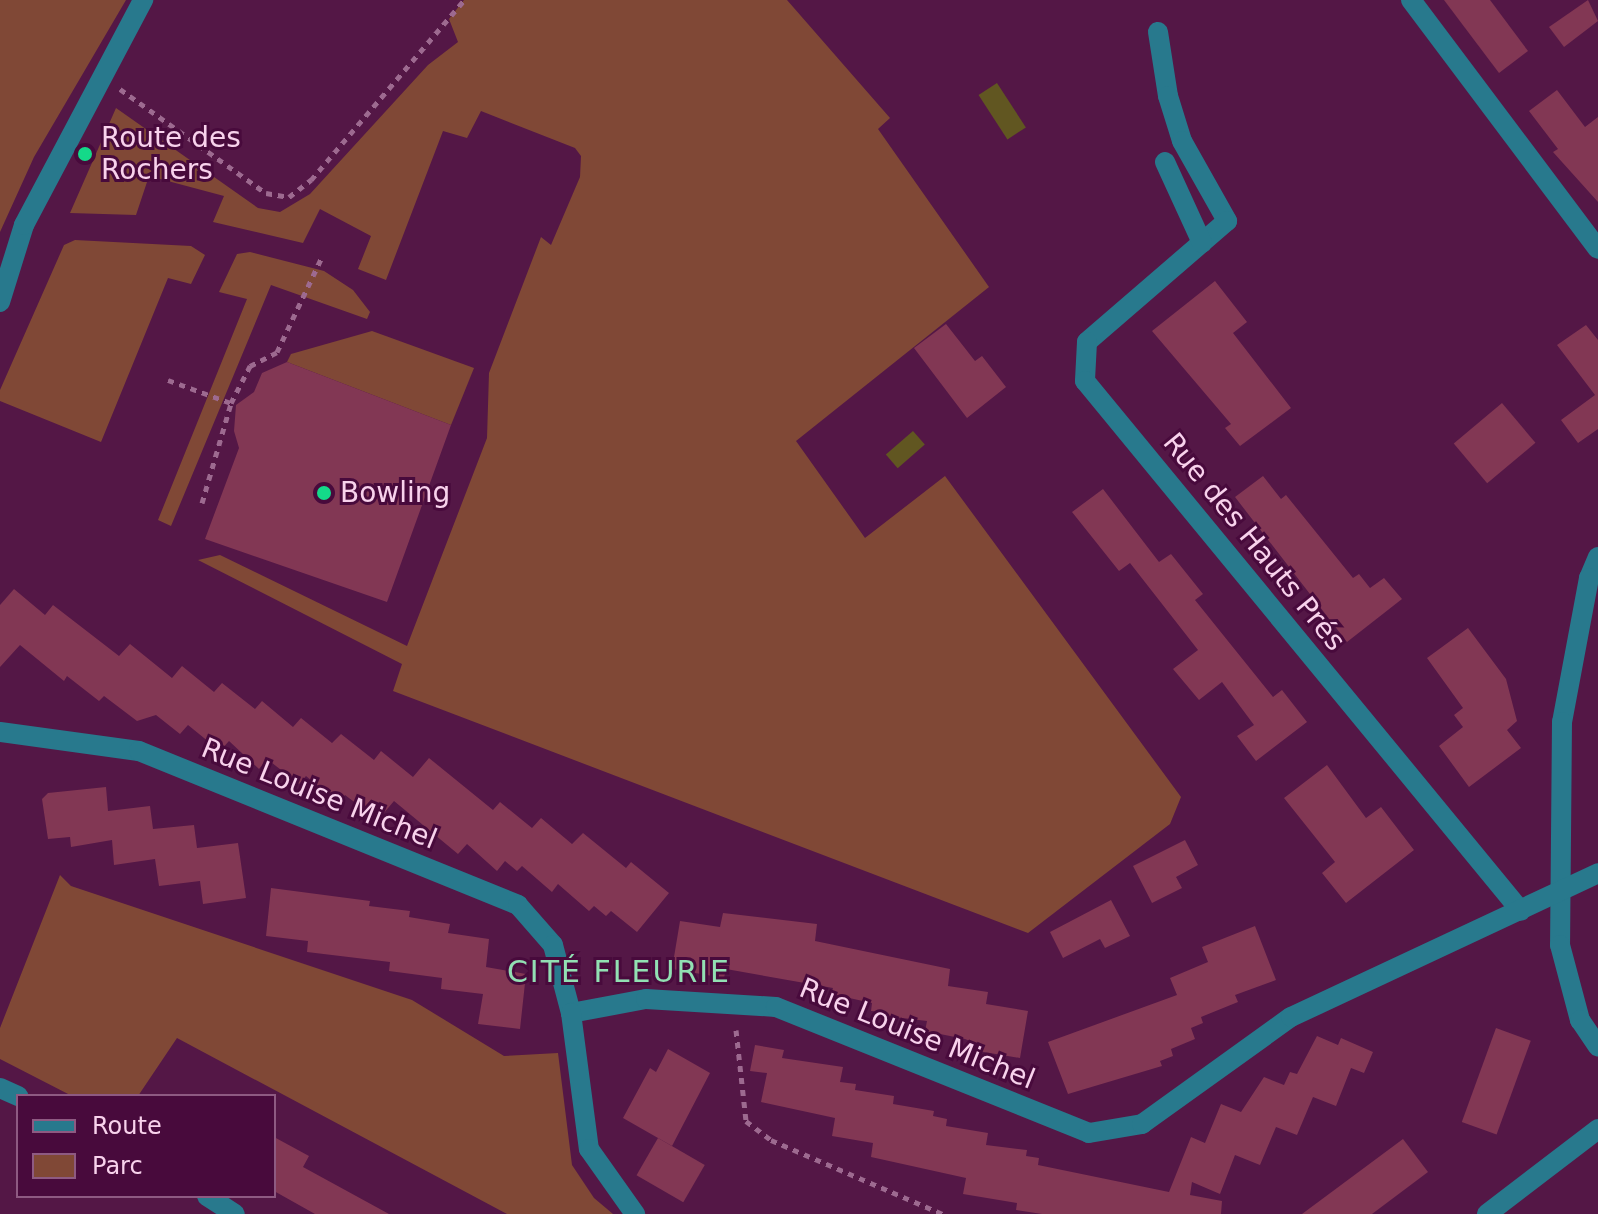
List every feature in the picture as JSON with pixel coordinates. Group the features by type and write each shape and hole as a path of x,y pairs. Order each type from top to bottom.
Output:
{"street":[{"path":"0,302 24,225 100,75 143,0"},
{"path":"1411,0 1598,249"},
{"name":"Rue des Hauts Prés","path":"1158,32 1168,96 1182,141 1227,221 1087,342 1085,381 1521,911"},
{"path":"1165,162 1202,243"},
{"path":"1598,557 1589,578 1562,722 1560,945 1580,1020 1598,1047"},
{"name":"Rue Louise Michel","path":"0,732 139,751 518,905 553,945 571,1013 646,999 776,1007 1089,1133 1142,1124 1291,1017 1561,895 1598,873"},
{"path":"571,1013 589,1149 635,1214"},
{"path":"1487,1214 1598,1129"},
{"path":"210,1198 235,1214"}],"path":[{"path":"100,75 266,193 289,197 311,180 464,0"},
{"path":"202,503 231,403 250,366 277,352 321,259"},
{"path":"168,380 231,403"},
{"path":"733,1005 746,1121 771,1140 943,1214"}],"green space":[{"path":"0,0 126,0 34,157 0,232"},
{"path":"464,0 787,0 890,118 878,129 989,287 796,441 865,538 945,476 1181,797 1170,824 1028,933 393,691 402,664 198,560 220,555 407,646 487,438 489,373 541,237 551,245 580,177 581,156 575,148 481,111 467,138 443,131 386,280 358,269 371,236 320,209 303,243 213,222 224,196 149,176 136,215 70,213 116,108 258,208 280,212 310,194 428,65 458,42 449,19"},
{"path":"75,240 191,246 205,255 191,284 168,278 101,442 0,401 0,390 64,245"},
{"path":"250,252 324,271 353,290 370,312 367,319 271,285 171,526 158,520 247,299 219,292 237,254"},
{"path":"372,331 474,368 451,425 287,362 291,354"},
{"path":"60,875 71,886 412,1000 504,1056 558,1053 572,1165 594,1198 613,1214 507,1214 177,1038 139,1094 68,1094 0,1059 0,1028"}],"shaded area":[{"path":"997,83 1026,127 1007,139 979,95"},
{"path":"913,431 925,445 898,468 886,455"}],"building":[{"path":"1444,0 1490,0 1528,51 1499,73"},
{"path":"1588,0 1598,21 1564,47 1549,27"},
{"path":"1557,90 1585,127 1598,117 1598,202 1553,152 1558,149 1529,111"},
{"path":"1215,281 1247,322 1233,333 1291,408 1240,446 1225,428 1231,424 1152,331"},
{"path":"946,324 975,361 982,356 1006,387 967,418 914,348"},
{"path":"1586,325 1598,340 1598,429 1578,443 1561,420 1595,395 1557,345"},
{"name":"Bowling","path":"287,362 451,425 387,602 205,539 239,448 234,431 236,405 254,392 262,373"},
{"path":"1502,403 1535,443 1487,483 1454,443"},
{"path":"1263,476 1281,499 1286,495 1353,578 1359,574 1370,588 1384,578 1402,599 1347,642 1235,497"},
{"path":"1103,489 1159,562 1171,554 1203,594 1195,600 1273,697 1282,690 1307,722 1256,761 1237,736 1254,725 1222,682 1199,700 1173,669 1198,650 1130,563 1119,571 1072,512"},
{"path":"14,589 45,615 53,605 119,656 130,644 172,678 182,666 214,692 222,683 255,709 262,701 293,727 301,718 332,743 341,734 374,760 381,751 413,777 429,758 493,810 500,802 532,828 541,818 572,844 583,833 626,868 631,862 669,893 637,932 611,911 606,916 594,906 589,911 558,884 552,892 522,866 517,871 505,861 497,871 467,844 458,854 394,801 378,820 345,795 338,803 306,776 299,784 267,759 259,769 229,741 220,751 188,725 180,734 156,715 137,721 104,696 99,701 67,676 64,681 20,645 0,667 0,605"},
{"path":"1468,628 1506,679 1517,721 1507,730 1521,748 1469,787 1439,746 1463,727 1454,715 1463,708 1427,658"},
{"path":"1327,765 1366,818 1381,807 1414,850 1346,903 1322,873 1335,862 1284,798"},
{"path":"106,787 108,811 150,806 153,829 194,825 197,848 238,843 246,898 203,904 200,881 159,886 155,859 114,865 112,840 71,847 70,837 48,839 42,799 48,793"},
{"path":"1185,840 1198,865 1176,877 1182,888 1152,903 1133,866"},
{"path":"271,888 370,901 369,906 410,911 409,917 450,924 448,933 489,939 486,967 526,974 520,1029 478,1024 483,994 441,989 442,978 389,971 390,962 307,952 308,941 266,936"},
{"path":"1111,900 1130,936 1105,948 1100,939 1063,958 1050,932"},
{"path":"723,913 817,924 815,941 950,969 948,986 988,992 986,1004 1028,1011 1020,1058 978,1051 980,1045 965,1039 925,1031 927,1021 871,1011 872,1003 831,994 833,988 726,969 724,978 672,969 680,921 720,927"},
{"path":"1255,926 1276,980 1235,995 1238,1002 1201,1017 1203,1023 1191,1028 1195,1039 1171,1049 1173,1056 1160,1061 1162,1066 1068,1094 1048,1042 1177,995 1170,978 1208,962 1202,947"},
{"path":"1496,1028 1531,1041 1497,1135 1462,1122"},
{"path":"1317,1036 1338,1045 1341,1038 1373,1052 1364,1073 1351,1068 1336,1106 1313,1097 1297,1135 1276,1127 1260,1165 1235,1155 1220,1194 1192,1182 1190,1195 1222,1201 1221,1214 1042,1214 1016,1210 1017,1203 963,1194 966,1178 871,1157 873,1143 832,1136 835,1118 761,1102 767,1073 750,1071 755,1045 784,1050 782,1058 843,1067 840,1082 856,1084 855,1090 894,1096 893,1104 934,1111 933,1116 947,1119 946,1126 988,1133 986,1145 1027,1150 1026,1156 1039,1158 1038,1165 1169,1192 1191,1137 1205,1143 1221,1104 1241,1112 1264,1077 1284,1085 1290,1072 1297,1074"},
{"path":"668,1049 710,1073 672,1146 623,1118 650,1068 656,1072"},
{"path":"276,1138 309,1156 303,1167 389,1214 315,1214 276,1192"},
{"path":"658,1138 705,1165 683,1202 636,1175"},
{"path":"1403,1139 1428,1172 1372,1214 1302,1214"}],"place":[{"name":"Route des Rochers","path":"85,154"},
{"name":"Bowling","path":"324,493"}],"district":[{"name":"CITÉ FLEURIE","path":"619,972"}]}
